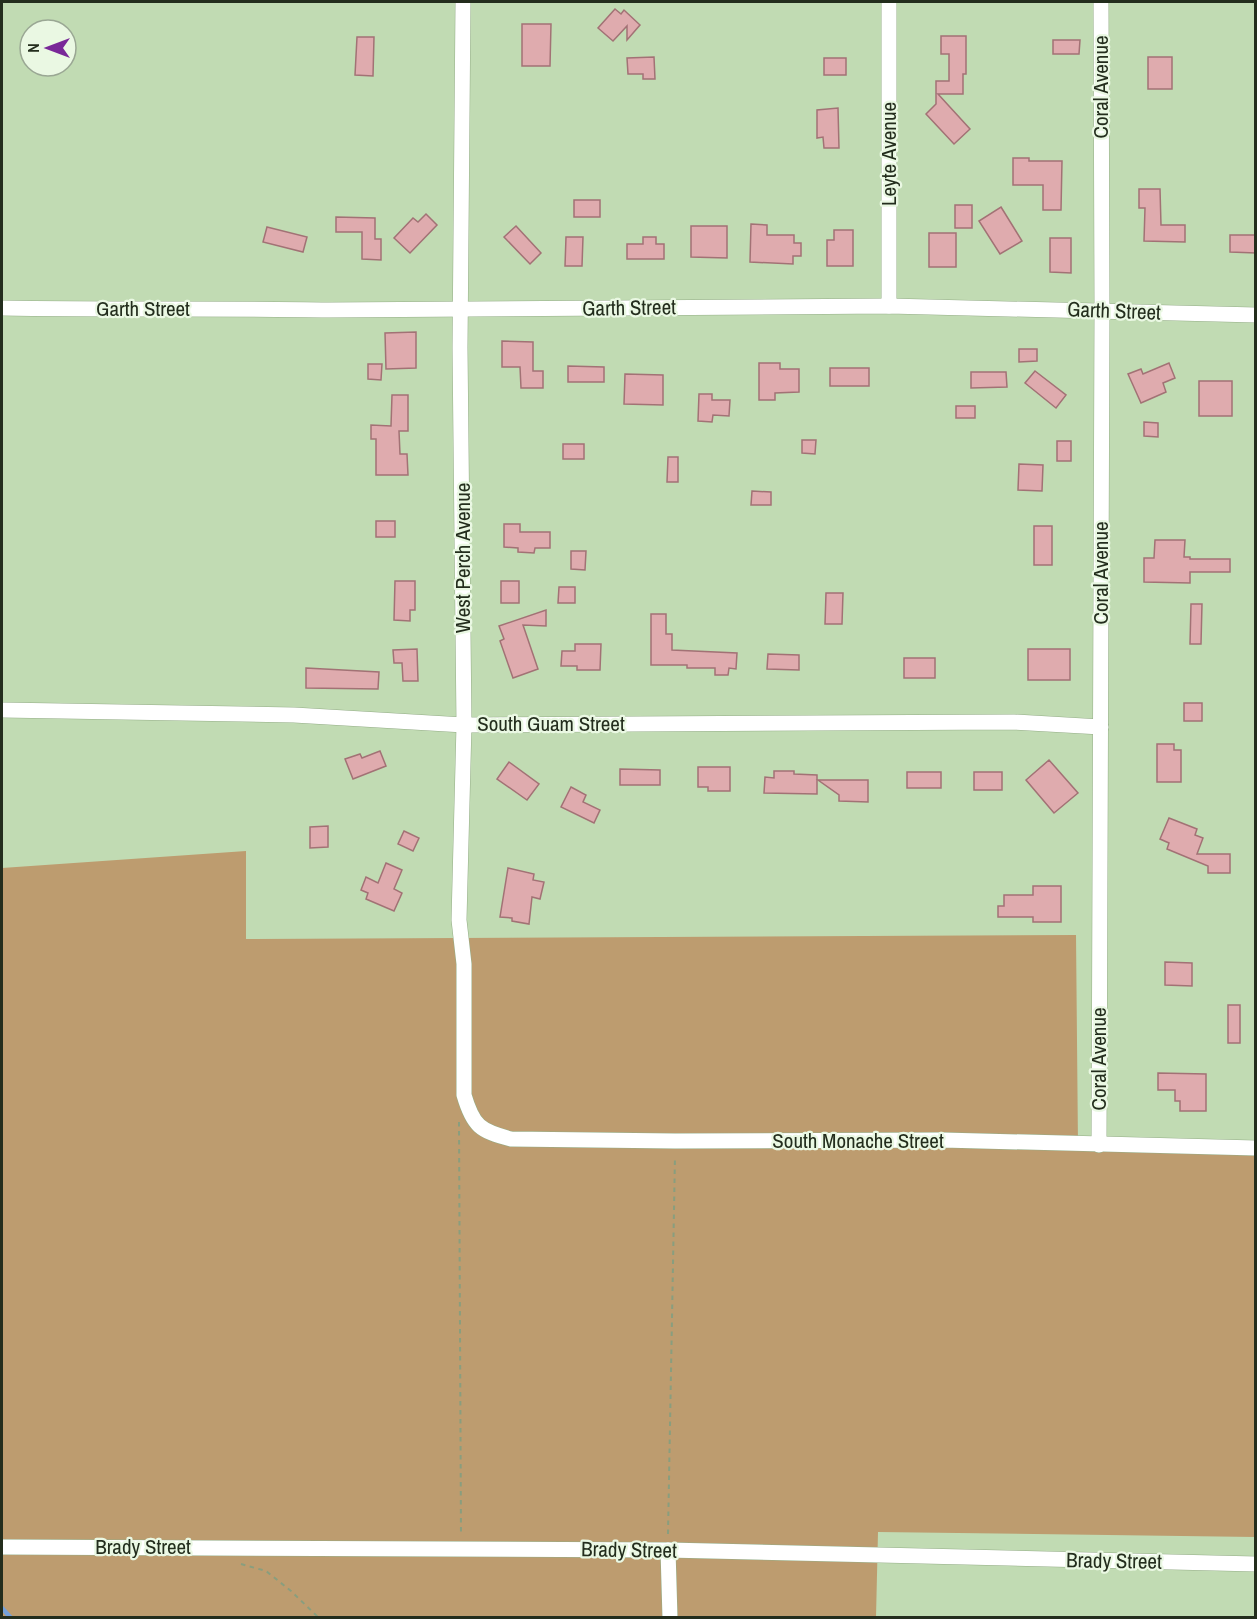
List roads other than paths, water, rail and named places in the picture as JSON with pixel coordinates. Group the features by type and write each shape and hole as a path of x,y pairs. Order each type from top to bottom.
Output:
{"street":[{"name":"West Perch Avenue","path":"463,2 461,310 464,725 459,920 464,964 464,1115"},
{"name":"Leyte Avenue","path":"889,2 890,306"},
{"name":"Coral Avenue","path":"1099,1145 1101,2"},
{"name":"Garth Street","path":"2,308 461,310 890,306 1256,315"},
{"name":"South Guam Street","path":"2,710 294,715 464,725 1014,722 1101,727"},
{"name":"South Monache Street","path":"464,1115 489,1133 511,1139 943,1140 1256,1148"},
{"name":"Brady Street","path":"2,1546 668,1550 1256,1564"},
{"path":"668,1550 670,1617"}],"waterway":[{"path":"2,1608 11,1618"}]}
